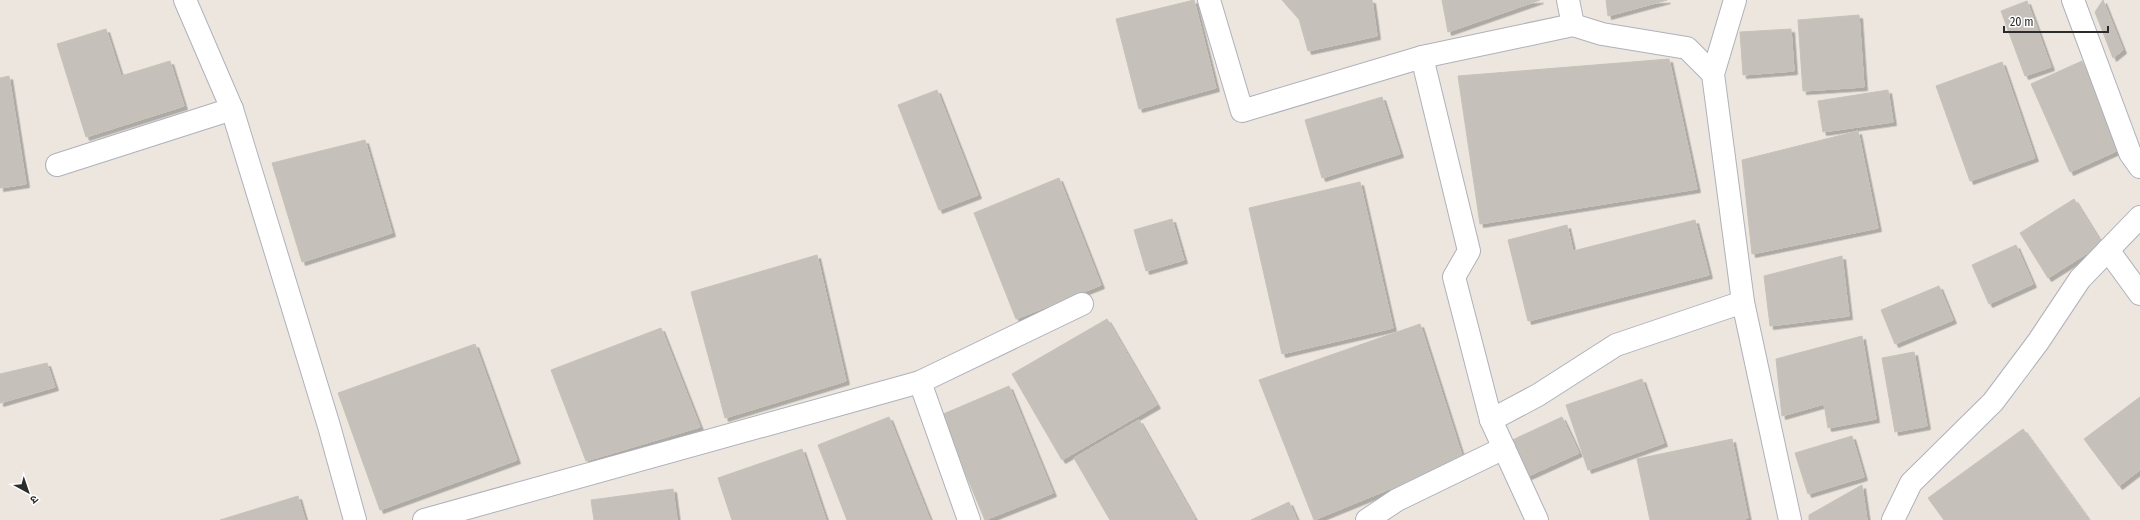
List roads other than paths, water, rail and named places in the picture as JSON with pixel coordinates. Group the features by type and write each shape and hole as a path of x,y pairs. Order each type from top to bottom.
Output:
{"street":[{"path":"185,0 232,108 329,426 355,520"},
{"path":"1210,0 1242,111 1422,57 1573,25 1602,34 1687,48 1713,74"},
{"path":"1568,0 1573,25"},
{"path":"1735,0 1713,74 1743,302 1790,520"},
{"path":"2074,0 2130,154 2140,167"},
{"path":"1422,57 1469,251 1454,277 1491,420 1537,520"},
{"path":"57,165 232,108"},
{"path":"1893,520 1911,483 1993,402 2038,342 2080,279 2140,217"},
{"path":"2108,250 2140,294"},
{"path":"1491,420 1538,395 1616,345 1743,302"},
{"path":"424,520 920,382 1082,304"},
{"path":"920,382 969,520"},
{"path":"1367,520 1397,500 1504,448"}]}
